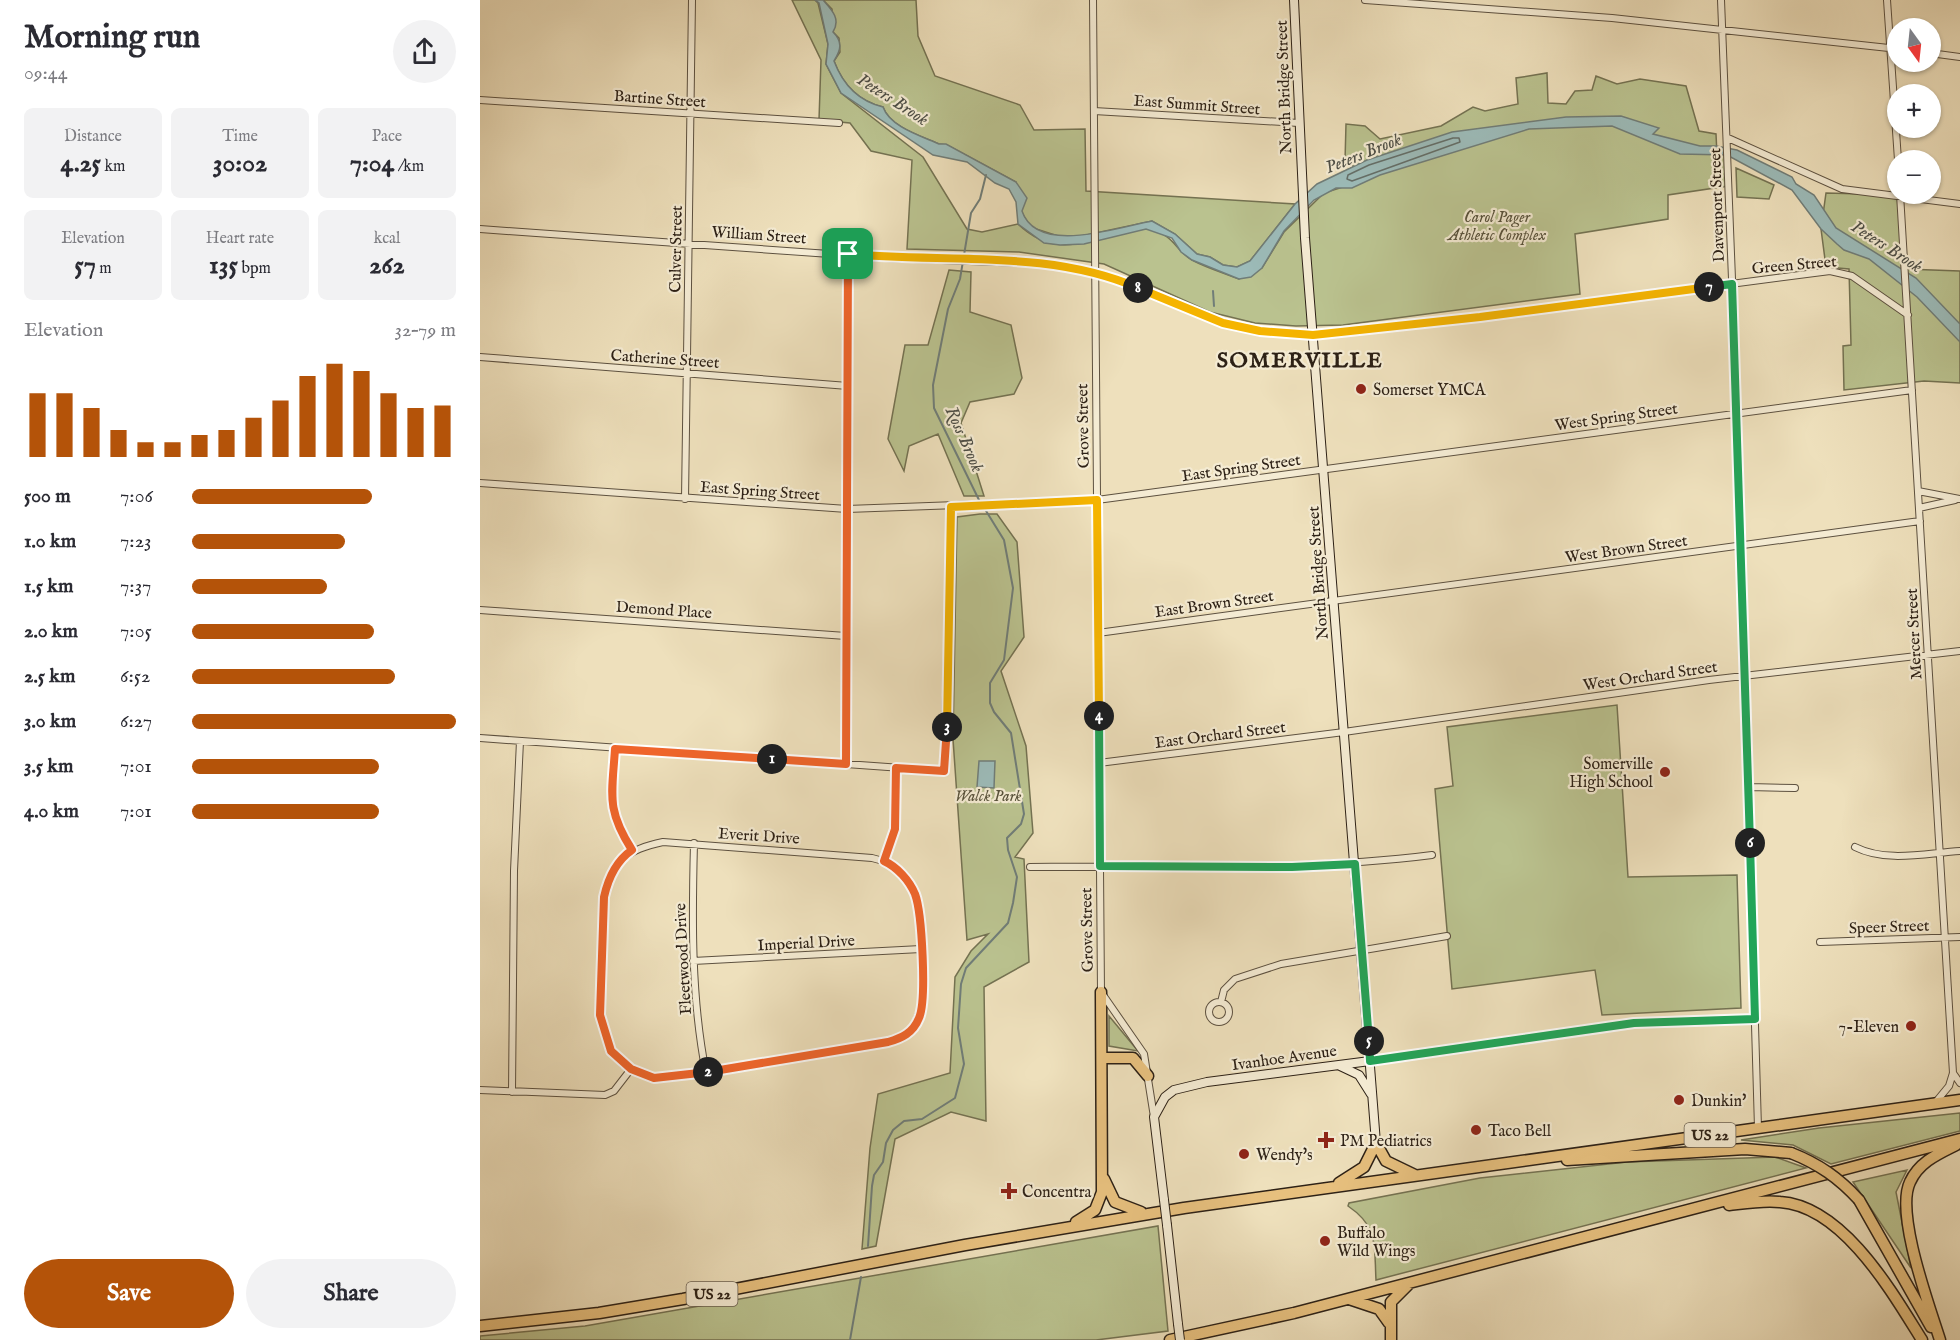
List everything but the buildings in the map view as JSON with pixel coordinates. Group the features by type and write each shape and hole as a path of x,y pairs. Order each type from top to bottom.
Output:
{"highway":[{"path":"1068,1227 1091,1214 1098,1206 1103,1176 1101,992"},
{"path":"1102,1058 1133,1058 1148,1076"},
{"name":"US 22","path":"483,1325 599,1313 683,1299 1147,1214 1418,1177 1559,1154 1960,1100"},
{"path":"1940,1340 1906,1217 1906,1194 1922,1164 1960,1141"},
{"path":"1170,1340 1349,1299 1960,1141"},
{"path":"1376,1143 1386,1161 1418,1177"},
{"path":"1329,1188 1352,1177 1364,1167 1376,1143"},
{"path":"1486,1167 1745,1149 1791,1153 1820,1166 1840,1180 1859,1200 1940,1340"},
{"path":"1103,1176 1115,1202 1147,1214"},
{"path":"1699,1207 1781,1202 1820,1215 1839,1229 1872,1266 1922,1340"},
{"path":"1391,1340 1389,1323 1391,1302 1411,1282"},
{"path":"1349,1299 1379,1309 1389,1323"}],"street":[{"name":"Culver Street","path":"685,499 692,0"},
{"name":"Grove Street","path":"1093,0 1101,992 1119,1021 1140,1047 1148,1076 1180,1340"},
{"name":"North Bridge Street","path":"1294,0 1305,238 1376,1143"},
{"path":"1365,0 1462,3 1887,48"},
{"name":"Davenport Street","path":"1720,0 1728,141 1746,675 1758,1128"},
{"path":"1887,0 1890,18"},
{"path":"1941,54 1960,57"},
{"path":"1895,72 1898,150"},
{"name":"Bartine Street","path":"480,100 839,123"},
{"name":"East Summit Street","path":"1094,111 1299,123"},
{"path":"1728,141 1842,189 1887,194"},
{"path":"1941,201 1960,204"},
{"name":"Mercer Street","path":"1900,204 1953,1073"},
{"name":"William Street","path":"480,230 848,254 1050,264 1095,272 1223,323 1260,331 1313,335"},
{"path":"846,764 848,254"},
{"name":"Green Street","path":"1313,335 1480,317 1830,271 1843,273 1908,315"},
{"name":"Catherine Street","path":"480,357 848,386"},
{"name":"West Spring Street","path":"1324,469 1912,390"},
{"name":"East Spring Street","path":"480,483 847,509 1097,500 1324,469"},
{"path":"1918,491 1959,499"},
{"path":"1919,508 1959,499"},
{"path":"480,738 944,771 951,507"},
{"name":"West Brown Street","path":"1334,602 1920,521"},
{"name":"East Brown Street","path":"1098,633 1334,602"},
{"name":"Demond Place","path":"480,610 846,636"},
{"name":"West Orchard Street","path":"1344,732 1746,675 1960,651"},
{"name":"East Orchard Street","path":"1099,763 1344,732"},
{"path":"512,1092 514,871 520,741"},
{"path":"615,749 612,809 620,831 632,850 618,864 607,883 604,897 600,1015 606,1041 616,1058 631,1069 654,1078 706,1073 888,1042 907,1034 919,1018 923,1003 920,910 916,896 898,870 884,861 895,829 896,768"},
{"path":"1749,787 1795,788"},
{"name":"Everit Drive","path":"632,850 663,842 694,843 846,855 884,861"},
{"name":"Fleetwood Drive","path":"694,843 693,961 700,1044 706,1073"},
{"path":"1855,847 1879,856 1960,851"},
{"path":"1030,867 1292,867 1355,864 1432,855"},
{"path":"1221,1002 1227,986 1242,975 1281,964 1447,936"},
{"name":"Speer Street","path":"1820,942 1960,936"},
{"name":"Imperial Drive","path":"693,961 921,949"},
{"name":"Ivanhoe Avenue","path":"1154,1117 1165,1097 1189,1085 1634,1023 1755,1019"},
{"path":"1334,1065 1359,1075 1373,1097"},
{"path":"480,1090 605,1095 614,1091 631,1069"},
{"path":"1953,1073 1960,1083"},
{"path":"1935,1104 1949,1086 1953,1073"}],"green space":[{"name":"Carol Pager Athletic Complex","path":"792,0 815,0 818,3 828,44 826,64 841,93 923,157 967,229 982,232 1018,224 1042,240 1065,245 1133,230 1148,229 1164,235 1192,260 1239,279 1262,268 1284,232 1324,193 1371,178 1345,161 1346,124 1365,126 1380,139 1441,126 1473,107 1485,111 1518,104 1516,78 1547,73 1548,103 1566,104 1575,91 1592,90 1596,76 1617,84 1640,79 1686,86 1699,131 1716,134 1717,155 1727,155 1728,186 1668,195 1668,219 1575,234 1580,294 1343,325 1296,326 1255,323 1210,312 1104,264 1019,252 907,249 912,160 871,151 850,123 819,120 821,60"},
{"path":"823,0 916,0 918,36 935,76 1020,105 1034,130 1085,129 1086,191 1295,204 1250,261 1237,267 1223,265 1210,257 1197,254 1175,234 1152,221 1077,237 1058,236 1030,227 1021,211 1016,182 947,145 939,144 907,130 892,120 883,107 866,101 852,91 834,61 840,52 839,38 833,32 832,9"},
{"path":"1736,168 1774,185 1769,199 1737,197"},
{"path":"1826,193 1887,195 1887,204 1900,204 1905,269 1960,271 1960,383 1924,381 1844,390 1843,346 1851,345 1849,269 1826,267 1821,229"},
{"path":"949,270 971,272 970,312 1011,325 1022,378 1014,394 970,402 961,423 984,496 964,496 938,434 909,446 904,471 888,439 905,345 928,345"},
{"name":"Walck Park","path":"997,514 1017,542 1024,637 1001,671 1026,746 1033,833 1015,857 1024,859 1029,962 984,987 986,1121 951,1112 895,1139 876,1246 862,1249 870,1148 878,1094 950,1073 955,977 971,951 988,934 967,940 953,739 957,517"},
{"path":"1617,705 1628,877 1737,875 1741,1008 1602,1015 1595,970 1452,989 1435,789 1453,786 1447,727"},
{"path":"1109,1016 1138,1051 1109,1046"},
{"path":"1960,1113 1960,1131 1831,1164 1793,1145 1741,1140 1819,1128"},
{"path":"1775,1157 1806,1168 1376,1280 1373,1238 1370,1229 1348,1206 1349,1203 1480,1178 1627,1162"},
{"path":"1907,1170 1896,1192 1911,1268 1853,1182"},
{"path":"1158,1226 1168,1331 1096,1340 480,1340 480,1336 585,1326"}],"water":[{"path":"815,0 823,0 836,19 833,32 840,46 834,61 852,91 866,101 883,107 892,120 907,130 939,144 946,144 1016,182 1027,198 1022,211 1031,225 1044,232 1061,236 1080,235 1152,221 1175,234 1197,254 1210,257 1223,265 1237,267 1250,261 1295,204 1317,184 1367,160 1452,132 1566,117 1621,116 1659,128 1653,134 1700,146 1737,150 1792,177 1796,184 1814,195 1836,228 1916,278 1960,324 1960,342 1917,297 1869,259 1844,250 1837,244 1821,229 1792,190 1727,155 1680,154 1612,126 1529,129 1380,175 1352,188 1336,188 1314,200 1284,231 1262,268 1251,277 1239,279 1192,260 1181,252 1172,238 1146,229 1084,244 1044,243 1018,224 1016,202 1009,189 995,183 967,162 933,155 841,93 826,64 828,44 819,3"},
{"path":"979,761 995,761 994,788 977,787"}],"waterway":[{"name":"Ross Brook","path":"980,502 934,408 933,385 948,309 960,279 971,213 980,199 986,175"},
{"path":"1213,291 1214,306"},
{"name":"Ross Brook","path":"868,1246 872,1186 874,1175 883,1162 886,1143 893,1130 904,1121 922,1119 955,1098 964,1064 958,1028 961,984 966,968 1008,923 1013,903 1017,877 1008,850 1007,838 1021,824 1024,814 1011,733 994,712 990,703 990,683 1004,660 1013,588 1004,540 983,506"},
{"name":"Ross Brook","path":"850,1340 861,1277"}],"place":[{"name":"Somerset YMCA","path":"1361,389"},
{"name":"Somerville High School","path":"1665,772"},
{"name":"7-Eleven","path":"1911,1026"},
{"name":"Dunkin'","path":"1679,1100"},
{"name":"Taco Bell","path":"1476,1130"},
{"name":"PM Pediatrics","path":"1326,1140"},
{"name":"Wendy's","path":"1244,1154"},
{"name":"Concentra","path":"1009,1191"},
{"name":"Buffalo Wild Wings","path":"1325,1241"}],"district":[{"name":"SOMERVILLE","path":"1300,359"}],"route":[{"path":"848,254 886,258 1050,264 1095,272 1223,323 1260,331 1313,335 1480,317 1732,284 1755,1019 1634,1023 1370,1061 1355,864 1292,867 1100,866 1097,500 951,507 949,656 944,771 896,768 895,829 884,861 898,870 911,885 920,910 923,1003 913,1029 902,1038 888,1042 668,1078 642,1075 616,1058 606,1041 600,1015 604,897 607,883 618,864 632,850 615,821 612,809 615,749 846,764 848,254"}],"water label":[{"name":"Peters Brook","path":"893,99"},
{"name":"Peters Brook","path":"1363,153"},
{"name":"Peters Brook","path":"1887,246"}]}
